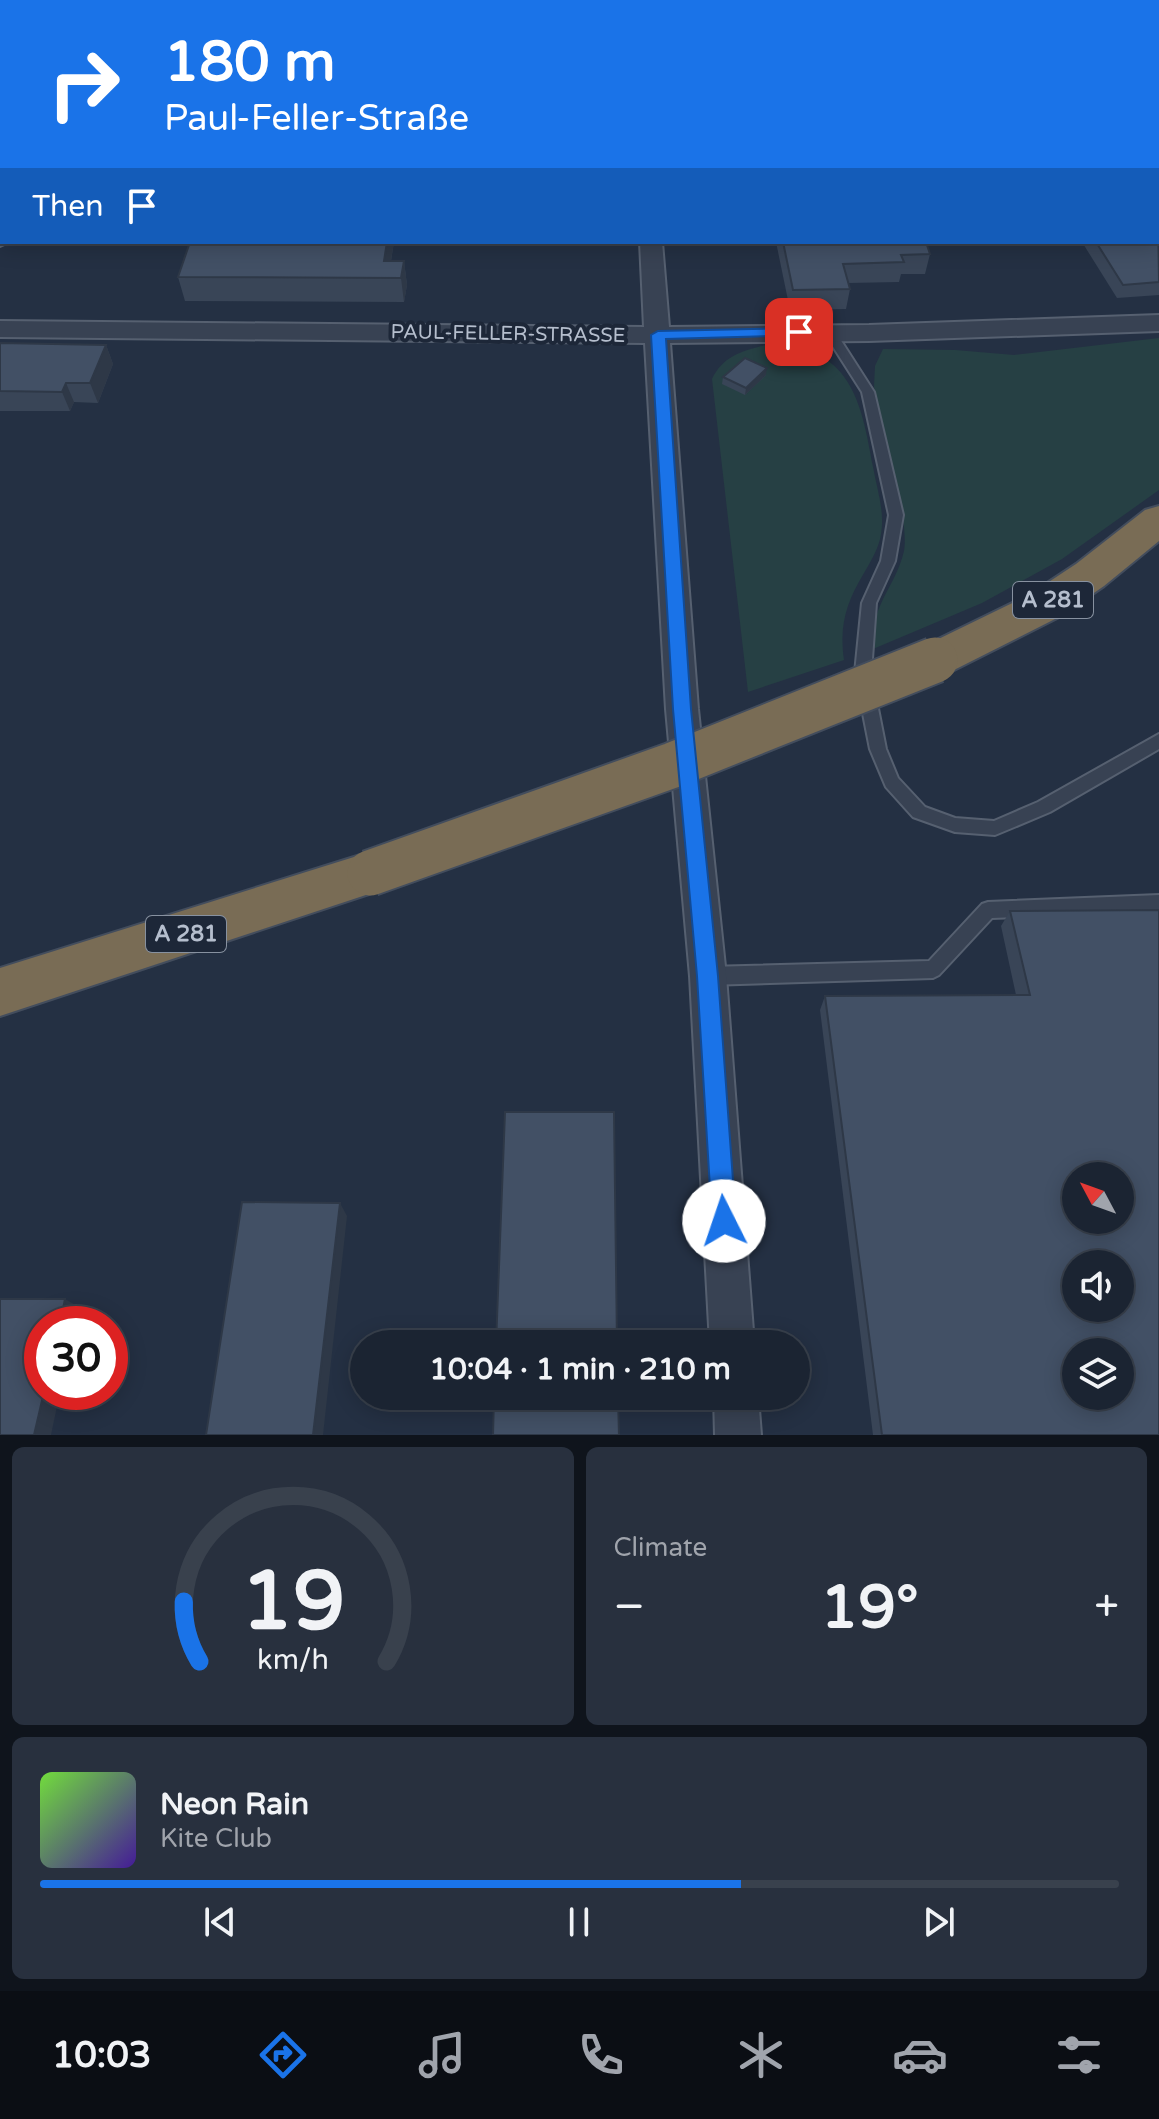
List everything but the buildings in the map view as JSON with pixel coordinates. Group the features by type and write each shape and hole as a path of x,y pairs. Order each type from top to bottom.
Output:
{"highway":[{"name":"A 281","path":"0,992 166,941 527,818 673,765 935,660 1044,606 1090,575 1159,520"}],"street":[{"path":"651,244 682,709 708,976 731,1330"},
{"name":"PAUL-FELLER-STRASSE","path":"0,329 658,335 1036,329 1159,323"},
{"path":"737,1410 738,1435"}],"lane":[{"path":"829,331 868,392 896,515 888,561 869,603 863,673 878,749 892,782 919,812 955,825 995,828 1044,807 1159,741"},
{"path":"708,976 933,969 988,910 1159,903"}],"green space":[{"path":"1159,338 1159,490 1062,559 982,603 873,649 875,621 900,564 905,537 899,495 874,387 875,366 883,349 1014,355"},
{"path":"766,345 794,347 816,354 834,365 846,380 863,419 880,500 882,526 877,549 845,615 842,636 844,660 748,692 712,379 728,360 741,352"}],"route":[{"path":"724,1221 708,976 682,709 658,335 799,332"}]}
